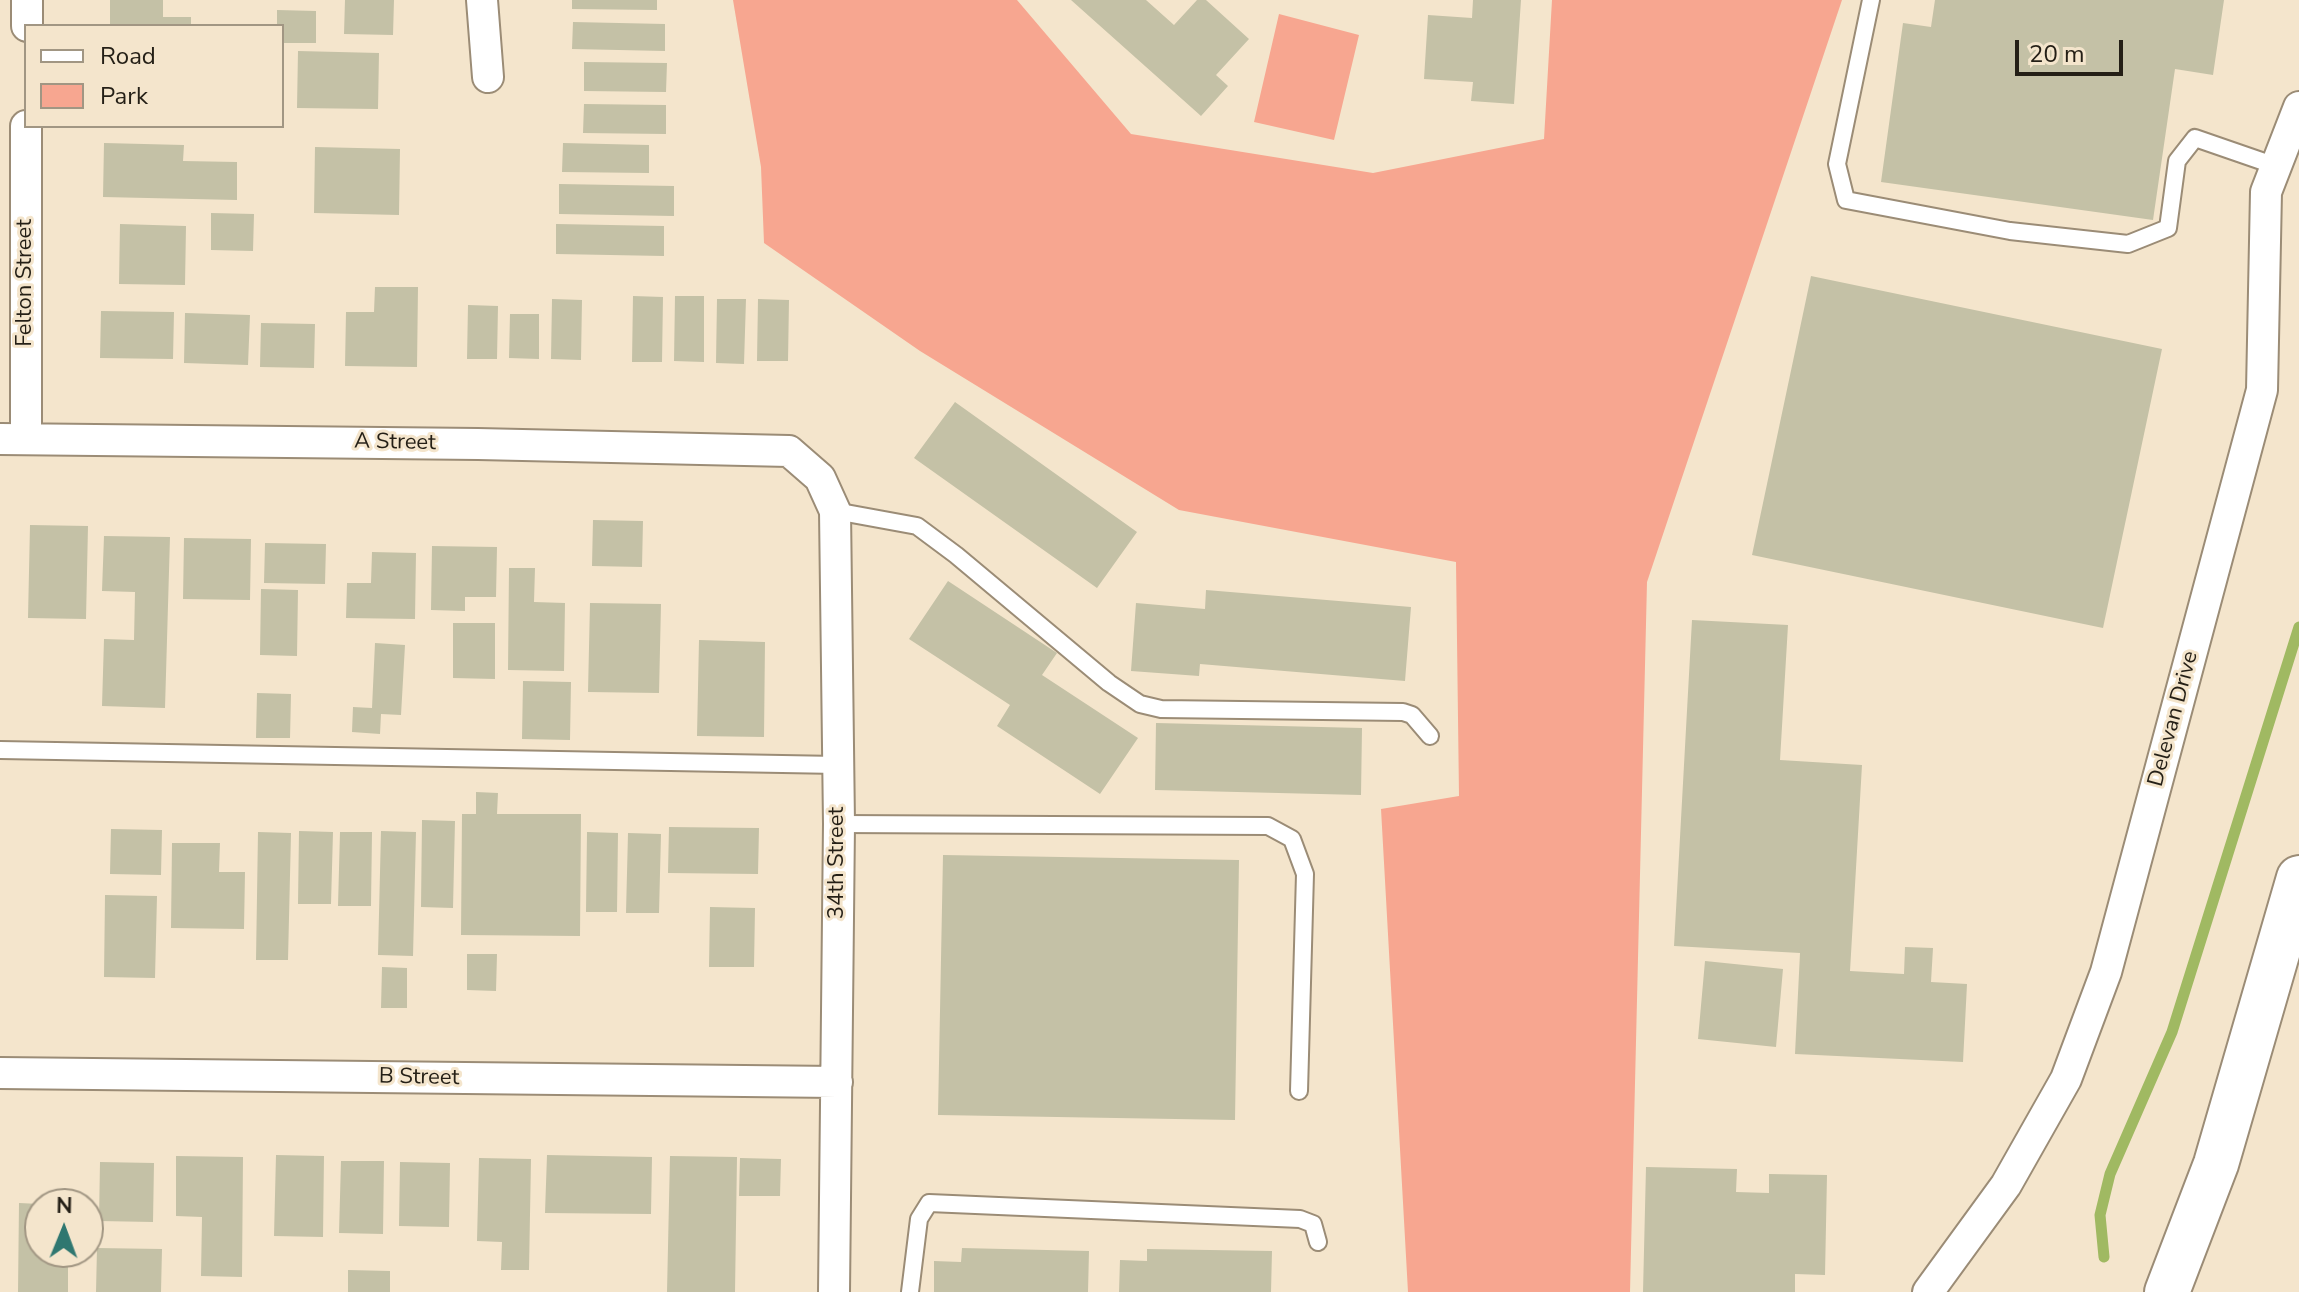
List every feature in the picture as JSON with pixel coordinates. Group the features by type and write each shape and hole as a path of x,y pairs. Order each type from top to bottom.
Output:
{"highway":[{"path":"2167,1292 2216,1164 2299,878"}],"street":[{"path":"27,0 27,24"},
{"path":"482,0 488,77"},
{"name":"Delevan Drive","path":"1928,1292 2006,1185 2066,1079 2106,972 2262,390 2266,192 2299,107"},
{"name":"Felton Street","path":"13,439 26,128"},
{"name":"A Street","path":"13,439 493,444 789,451"},
{"name":"34th Street","path":"789,451 820,478 835,511 839,824 834,1292"},
{"name":"B Street","path":"0,1073 837,1082"}],"lane":[{"path":"1871,0 1837,164 1846,200 2010,231 2128,244 2168,228 2177,161 2195,138 2276,166"},
{"path":"835,511 917,526 1109,683 1140,704 1161,709 1403,712 1412,715 1430,736"},
{"path":"0,750 838,765"},
{"path":"839,824 1268,826 1292,839 1305,874 1299,1091"},
{"path":"910,1292 919,1219 929,1203 1300,1219 1313,1224 1318,1242"}],"green space":[{"path":"733,0 1017,0 1131,134 1373,173 1544,139 1552,0 1842,0 1647,582 1630,1292 1408,1292 1381,809 1459,796 1456,562 1179,510 920,351 764,243 761,167"},
{"path":"1279,14 1359,35 1334,140 1254,122"}],"building":[{"path":"110,0 163,0 163,17 191,17 191,24 110,24"},
{"path":"345,0 394,0 393,35 344,34"},
{"path":"572,0 657,0 657,10 572,9"},
{"path":"1071,0 1146,0 1174,25 1197,0 1206,0 1249,39 1216,75 1228,86 1201,116"},
{"path":"1473,0 1521,0 1514,104 1471,101 1473,82 1424,79 1428,15 1472,18"},
{"path":"1935,0 2224,0 2213,75 2175,69 2153,220 1881,182 1903,23 1931,27"},
{"path":"277,10 316,11 316,43 284,43 284,24 277,24"},
{"path":"573,22 665,24 665,51 572,49"},
{"path":"298,51 379,53 378,109 297,108"},
{"path":"584,62 667,63 666,92 584,91"},
{"path":"584,104 666,105 666,134 583,133"},
{"path":"104,143 184,145 183,161 237,162 237,200 103,197"},
{"path":"563,143 649,145 649,173 562,172"},
{"path":"315,147 400,149 399,215 314,213"},
{"path":"559,184 674,186 674,216 559,214"},
{"path":"211,213 254,214 253,251 211,250"},
{"path":"120,224 186,226 185,285 119,284"},
{"path":"556,224 664,226 664,256 556,254"},
{"path":"1811,276 2162,349 2103,628 1752,555"},
{"path":"375,287 418,287 417,367 345,366 346,312 374,312"},
{"path":"633,296 663,297 662,362 632,362"},
{"path":"675,296 704,296 704,362 674,361"},
{"path":"552,299 582,300 581,360 551,359"},
{"path":"717,299 746,299 744,364 716,363"},
{"path":"758,299 789,300 788,361 757,361"},
{"path":"468,305 498,306 497,359 467,359"},
{"path":"101,311 174,312 173,359 100,358"},
{"path":"185,313 250,315 248,365 184,363"},
{"path":"510,314 539,314 539,359 509,358"},
{"path":"261,323 315,324 314,368 260,367"},
{"path":"955,402 1137,532 1097,588 914,458"},
{"path":"593,520 643,521 642,567 592,566"},
{"path":"30,525 88,526 86,619 28,618"},
{"path":"104,536 170,537 165,708 102,706 104,639 134,640 135,592 102,591"},
{"path":"184,538 251,539 250,600 183,599"},
{"path":"265,543 326,544 325,584 264,583"},
{"path":"432,546 497,547 496,597 465,597 465,611 431,610"},
{"path":"372,552 416,553 415,619 346,618 347,583 371,583"},
{"path":"509,568 535,568 534,602 565,603 564,671 508,670"},
{"path":"948,581 1057,653 1042,675 1138,738 1100,794 997,726 1010,705 909,639"},
{"path":"261,589 298,590 297,656 260,655"},
{"path":"1206,590 1411,607 1405,681 1200,664 1199,676 1131,671 1136,603 1205,609"},
{"path":"590,603 661,604 659,693 588,692"},
{"path":"1692,620 1788,625 1780,760 1862,765 1850,971 1904,974 1905,947 1933,948 1931,982 1967,984 1963,1062 1795,1054 1800,953 1674,946"},
{"path":"453,623 495,623 495,679 453,678"},
{"path":"699,640 765,642 764,737 697,736"},
{"path":"375,643 405,645 401,715 381,714 380,734 352,732 353,707 372,708"},
{"path":"523,681 571,682 570,740 522,739"},
{"path":"257,693 291,694 290,738 256,738"},
{"path":"1156,723 1362,728 1361,795 1155,790"},
{"path":"476,792 498,793 497,814 581,814 580,936 461,935 462,814 476,814"},
{"path":"422,820 455,821 453,908 421,907"},
{"path":"669,827 759,828 758,874 668,873"},
{"path":"111,829 162,830 161,875 110,874"},
{"path":"299,831 333,832 331,904 298,904"},
{"path":"381,831 416,832 413,956 378,955"},
{"path":"258,832 291,833 288,960 256,960"},
{"path":"340,832 372,832 371,906 338,906"},
{"path":"587,832 618,833 617,912 586,912"},
{"path":"628,833 661,834 659,913 626,913"},
{"path":"172,843 220,843 219,872 245,872 244,929 171,928"},
{"path":"943,855 1239,860 1235,1120 938,1115"},
{"path":"105,895 157,896 155,978 104,977"},
{"path":"710,907 755,908 754,967 709,967"},
{"path":"467,954 497,954 496,991 467,990"},
{"path":"1705,961 1783,969 1776,1047 1698,1039"},
{"path":"382,967 407,968 407,1008 381,1008"},
{"path":"276,1155 324,1156 323,1237 274,1236"},
{"path":"547,1155 652,1157 651,1214 545,1213"},
{"path":"176,1156 243,1157 242,1277 201,1276 202,1217 176,1216"},
{"path":"670,1156 737,1157 735,1292 667,1292"},
{"path":"479,1158 531,1159 529,1270 501,1270 502,1242 477,1241"},
{"path":"740,1158 781,1159 780,1196 739,1196"},
{"path":"341,1161 384,1161 383,1234 339,1233"},
{"path":"100,1162 154,1163 153,1222 104,1221 104,1188 100,1188"},
{"path":"400,1162 450,1163 449,1227 399,1226"},
{"path":"1646,1167 1737,1169 1736,1192 1769,1193 1769,1174 1827,1175 1825,1275 1795,1274 1795,1292 1643,1292"},
{"path":"19,1203 24,1203 24,1268 68,1268 68,1292 18,1292"},
{"path":"104,1248 162,1249 161,1292 96,1292 97,1268 104,1268"},
{"path":"962,1248 1089,1251 1088,1292 934,1292 934,1261 961,1262"},
{"path":"1147,1249 1272,1251 1271,1292 1119,1292 1120,1260 1147,1261"},
{"path":"348,1270 390,1271 390,1292 348,1292"}],"waterway":[{"path":"2104,1257 2100,1215 2110,1174 2172,1032 2299,627"}]}
